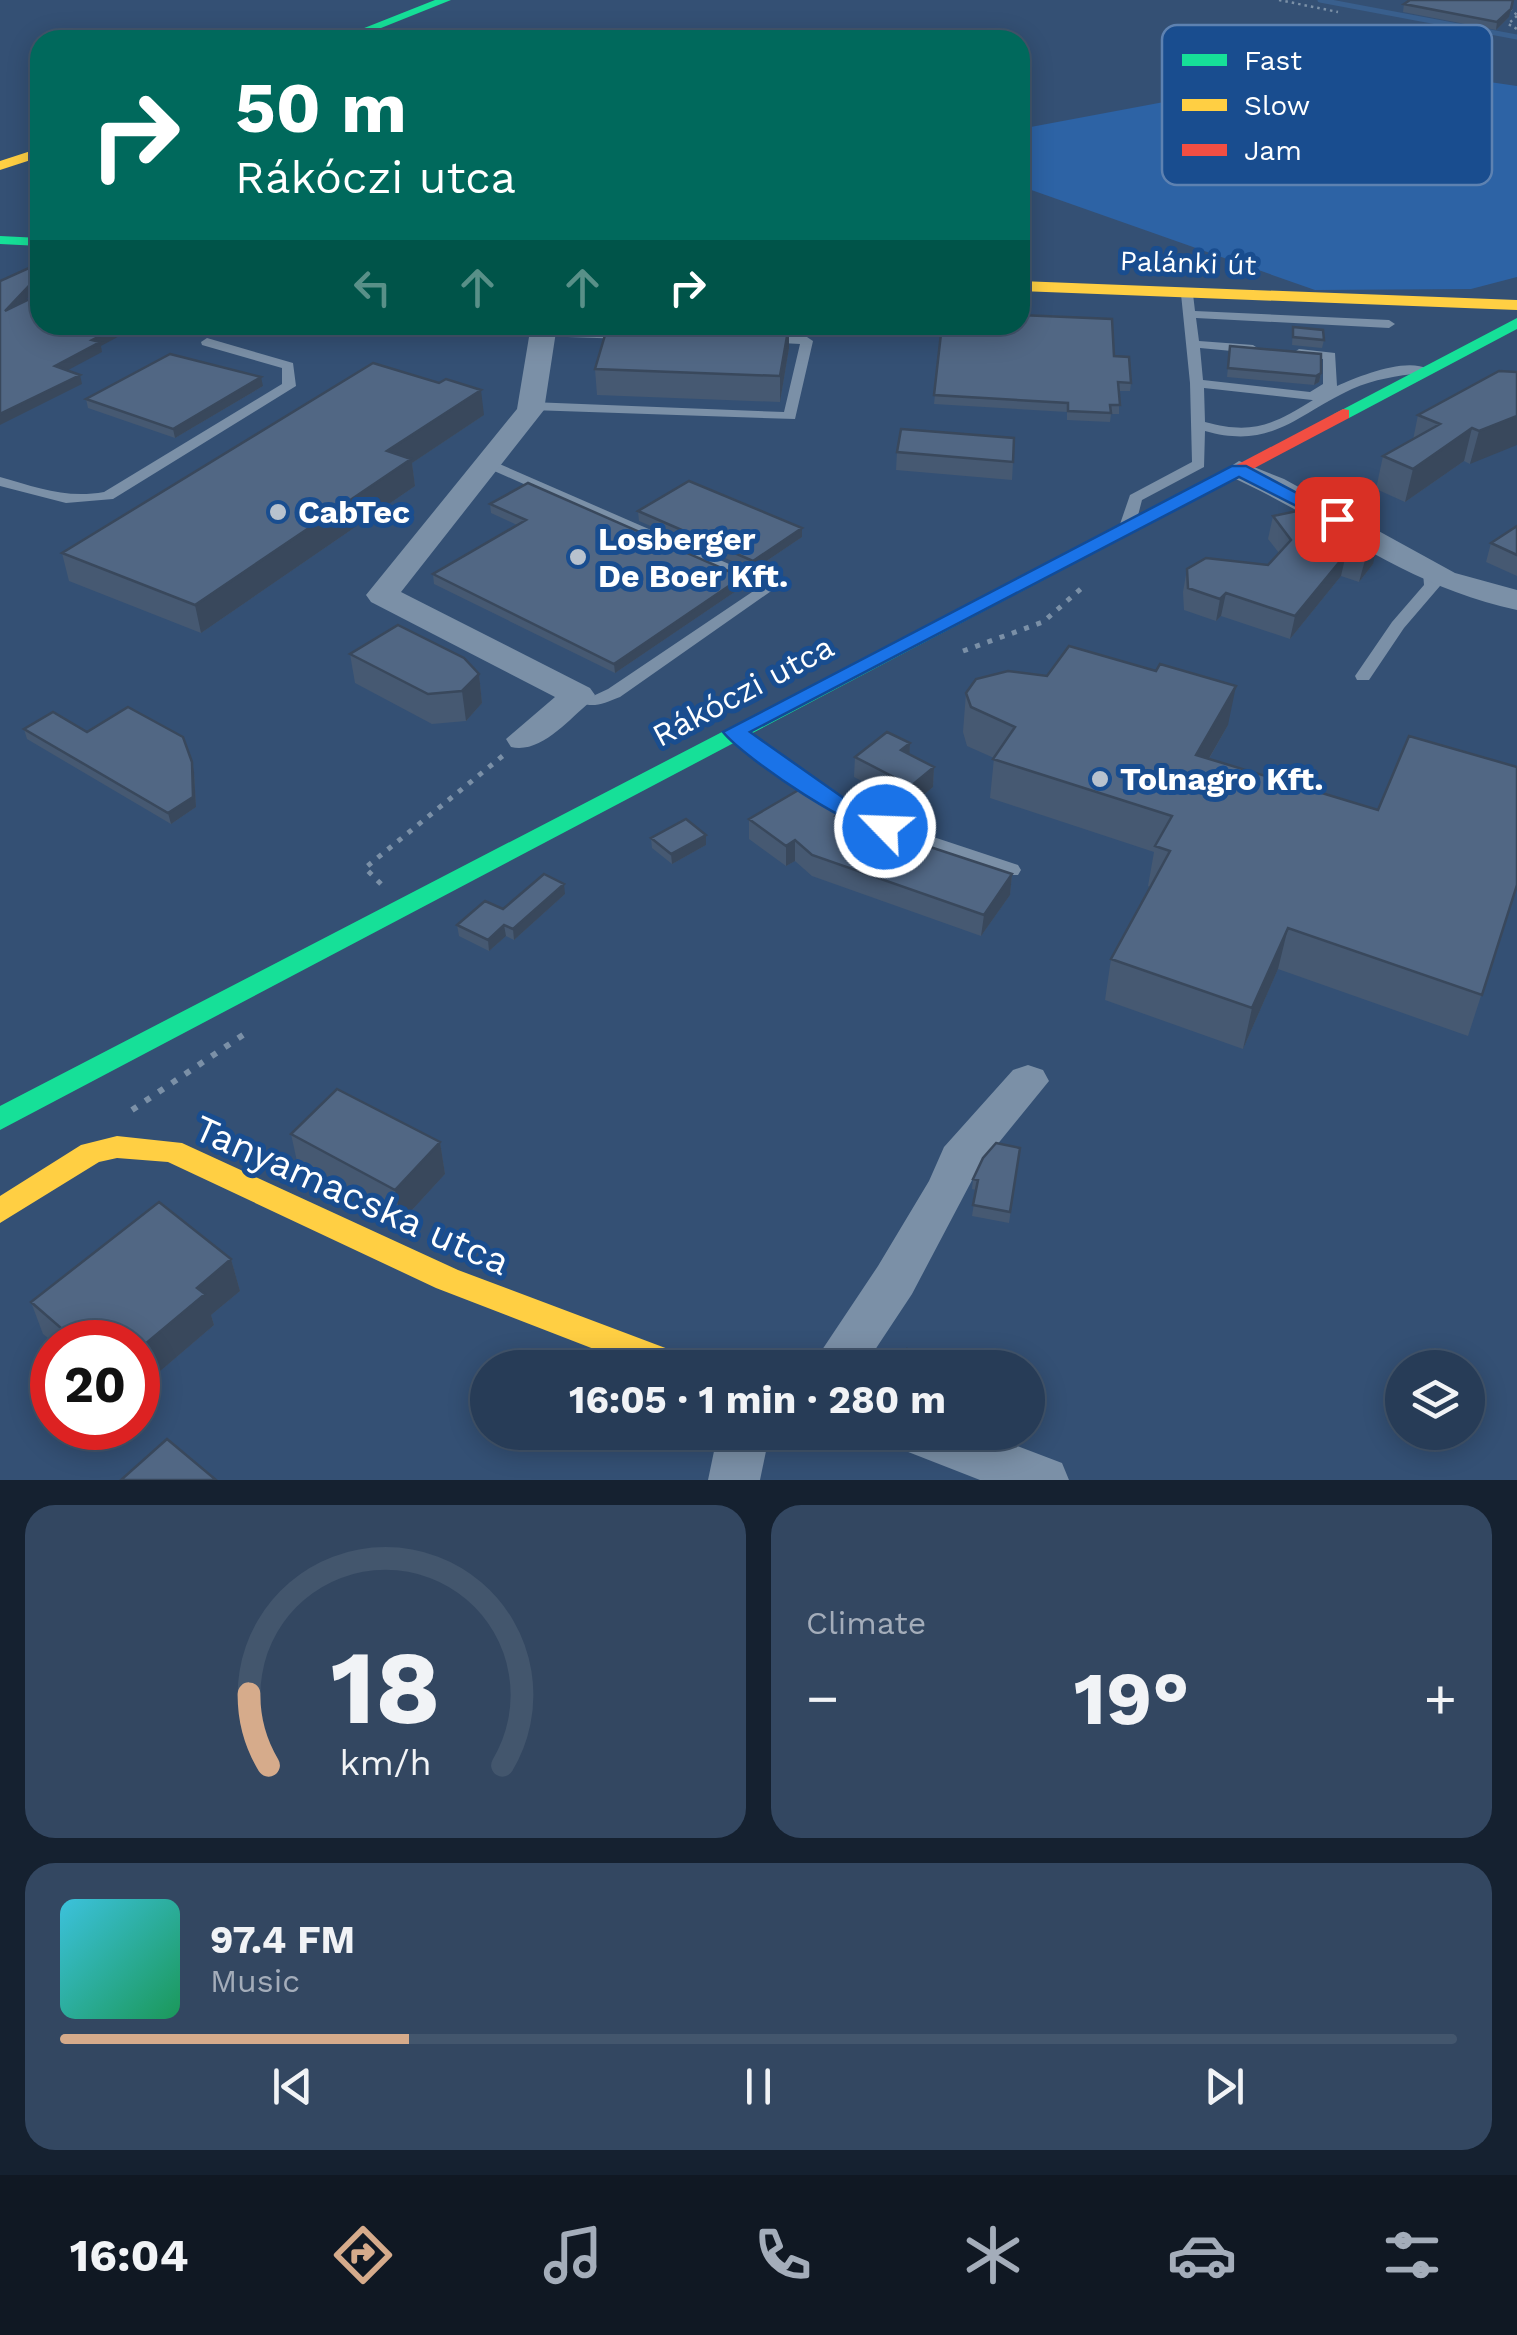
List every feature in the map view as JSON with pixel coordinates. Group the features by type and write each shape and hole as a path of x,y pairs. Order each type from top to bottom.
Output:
{"street":[{"path":"366,30 445,0"},
{"path":"0,166 30,156"},
{"path":"0,240 30,242"},
{"name":"Palánki út","path":"1030,287 1188,304 1354,300 1517,305"},
{"name":"Palánki út","path":"1354,300 1424,310 1488,337"},
{"path":"1455,304 1480,316 1488,337"},
{"name":"Rákóczi utca","path":"0,1118 1517,323"},
{"path":"523,739 578,695 382,595 531,406 542,335"},
{"path":"1239,470 1274,484 1431,572 1499,598 1517,600"},
{"path":"848,1350 895,1280 950,1186 960,1159 1028,1081"},
{"name":"Tanyamacska utca","path":"0,1211 91,1153 117,1148 172,1151 446,1279 633,1350"},
{"path":"734,1480 740,1450"},
{"path":"964,1450 1043,1480"}],"lane":[{"path":"1127,528 1134,498 1199,464 1197,383 1188,304 1389,324"},
{"path":"624,335 638,336"},
{"path":"531,406 790,416 807,341 751,339"},
{"path":"0,481 79,502 108,496 289,386 288,366 207,342"},
{"path":"1194,344 1330,356 1330,386 1312,396 1197,383"},
{"path":"1199,426 1234,437 1261,435 1367,377 1432,367"},
{"path":"488,464 769,587 614,692 592,702 578,695"},
{"path":"1363,676 1398,624 1432,586 1431,572"},
{"path":"734,732 854,816 1011,870"}],"path":[{"path":"1280,0 1338,12"},
{"path":"1500,0 1517,16 1508,24 1517,29"},
{"path":"1030,629 1043,622"},
{"path":"402,906 364,868 523,739"},
{"path":"134,1109 163,1091"}],"shaded area":[{"path":"1492,82 1517,86 1517,277 1471,289 1315,290 1030,190 1030,127 1162,102 1162,185 1492,185"}],"building":[{"path":"1410,0 1513,0 1511,9 1497,22 1404,4"},
{"path":"30,268 30,285 5,311 30,299 30,335 102,335 92,340 100,342 55,366 80,375 0,414 0,281"},
{"path":"1030,315 1112,319 1114,356 1129,357 1131,383 1118,382 1120,405 1110,405 1111,413 1068,411 1068,403 934,395 941,335 1030,335"},
{"path":"1293,327 1323,330 1324,340 1293,337"},
{"path":"605,335 787,335 780,376 595,369"},
{"path":"1230,346 1321,354 1321,373 1316,376 1228,368"},
{"path":"170,354 261,377 173,429 86,399"},
{"name":"CabTec","path":"373,363 439,383 446,379 481,390 387,451 411,459 195,605 62,553"},
{"path":"1499,371 1517,372 1517,416 1479,431 1472,428 1413,469 1383,456 1440,424 1418,415"},
{"path":"901,429 1014,438 1013,462 897,452"},
{"path":"689,481 802,528 753,561 638,511"},
{"name":"Losberger De Boer Kft.","path":"528,483 742,577 614,664 433,574 526,520 490,504"},
{"path":"1297,511 1312,515 1331,538 1338,530 1378,542 1365,560 1346,554 1295,616 1226,593 1220,599 1188,588 1187,569 1206,558 1268,565 1291,540 1273,516"},
{"path":"1517,526 1517,555 1491,543"},
{"path":"398,625 464,658 479,674 462,691 428,694 350,654"},
{"path":"1069,646 1156,671 1160,664 1236,686 1196,755 1378,810 1409,736 1517,767 1517,885 1482,995 1288,928 1252,1008 1111,959 1170,851 1155,846 1172,816 993,759 1015,727 971,707 966,693 976,679 1008,671 1047,676"},
{"path":"128,707 183,737 192,762 193,797 168,813 24,729 53,712 87,732"},
{"path":"887,732 910,743 901,750 934,767 911,786 855,757"},
{"path":"814,781 852,807 836,816 1012,874 984,915 812,855 795,840 786,846 749,819"},
{"path":"686,819 706,835 671,854 651,838"},
{"path":"544,874 564,884 513,929 504,925 488,940 457,925 485,901 503,909"},
{"path":"337,1089 440,1142 395,1190 291,1134"},
{"path":"996,1143 1020,1148 1010,1212 973,1205 978,1180 973,1179"},
{"path":"159,1202 231,1259 197,1288 205,1294 160,1332 160,1320 52,1320 31,1302"},
{"path":"167,1439 216,1480 121,1480 155,1450 160,1450"}],"waterway":[{"path":"1320,0 1453,25"},
{"path":"1492,32 1517,37"}],"traffic: fast":[{"path":"366,30 445,0"},
{"path":"0,240 30,242"},
{"path":"1343,414 1517,323"},
{"path":"0,1119 1087,549"}],"traffic: slow":[{"path":"0,166 30,156"},
{"path":"1030,286 1517,305"},
{"path":"0,1211 91,1153 117,1147 172,1151 447,1279 634,1350"}],"traffic: jam":[{"path":"1087,549 1343,414"}],"place":[{"name":"CabTec","path":"278,512"},
{"name":"Losberger De Boer Kft.","path":"578,557"},
{"name":"Tolnagro Kft.","path":"1100,779"}],"route":[{"path":"885,827 854,816 831,802 734,732 1239,470 1274,484 1337,519"}]}
